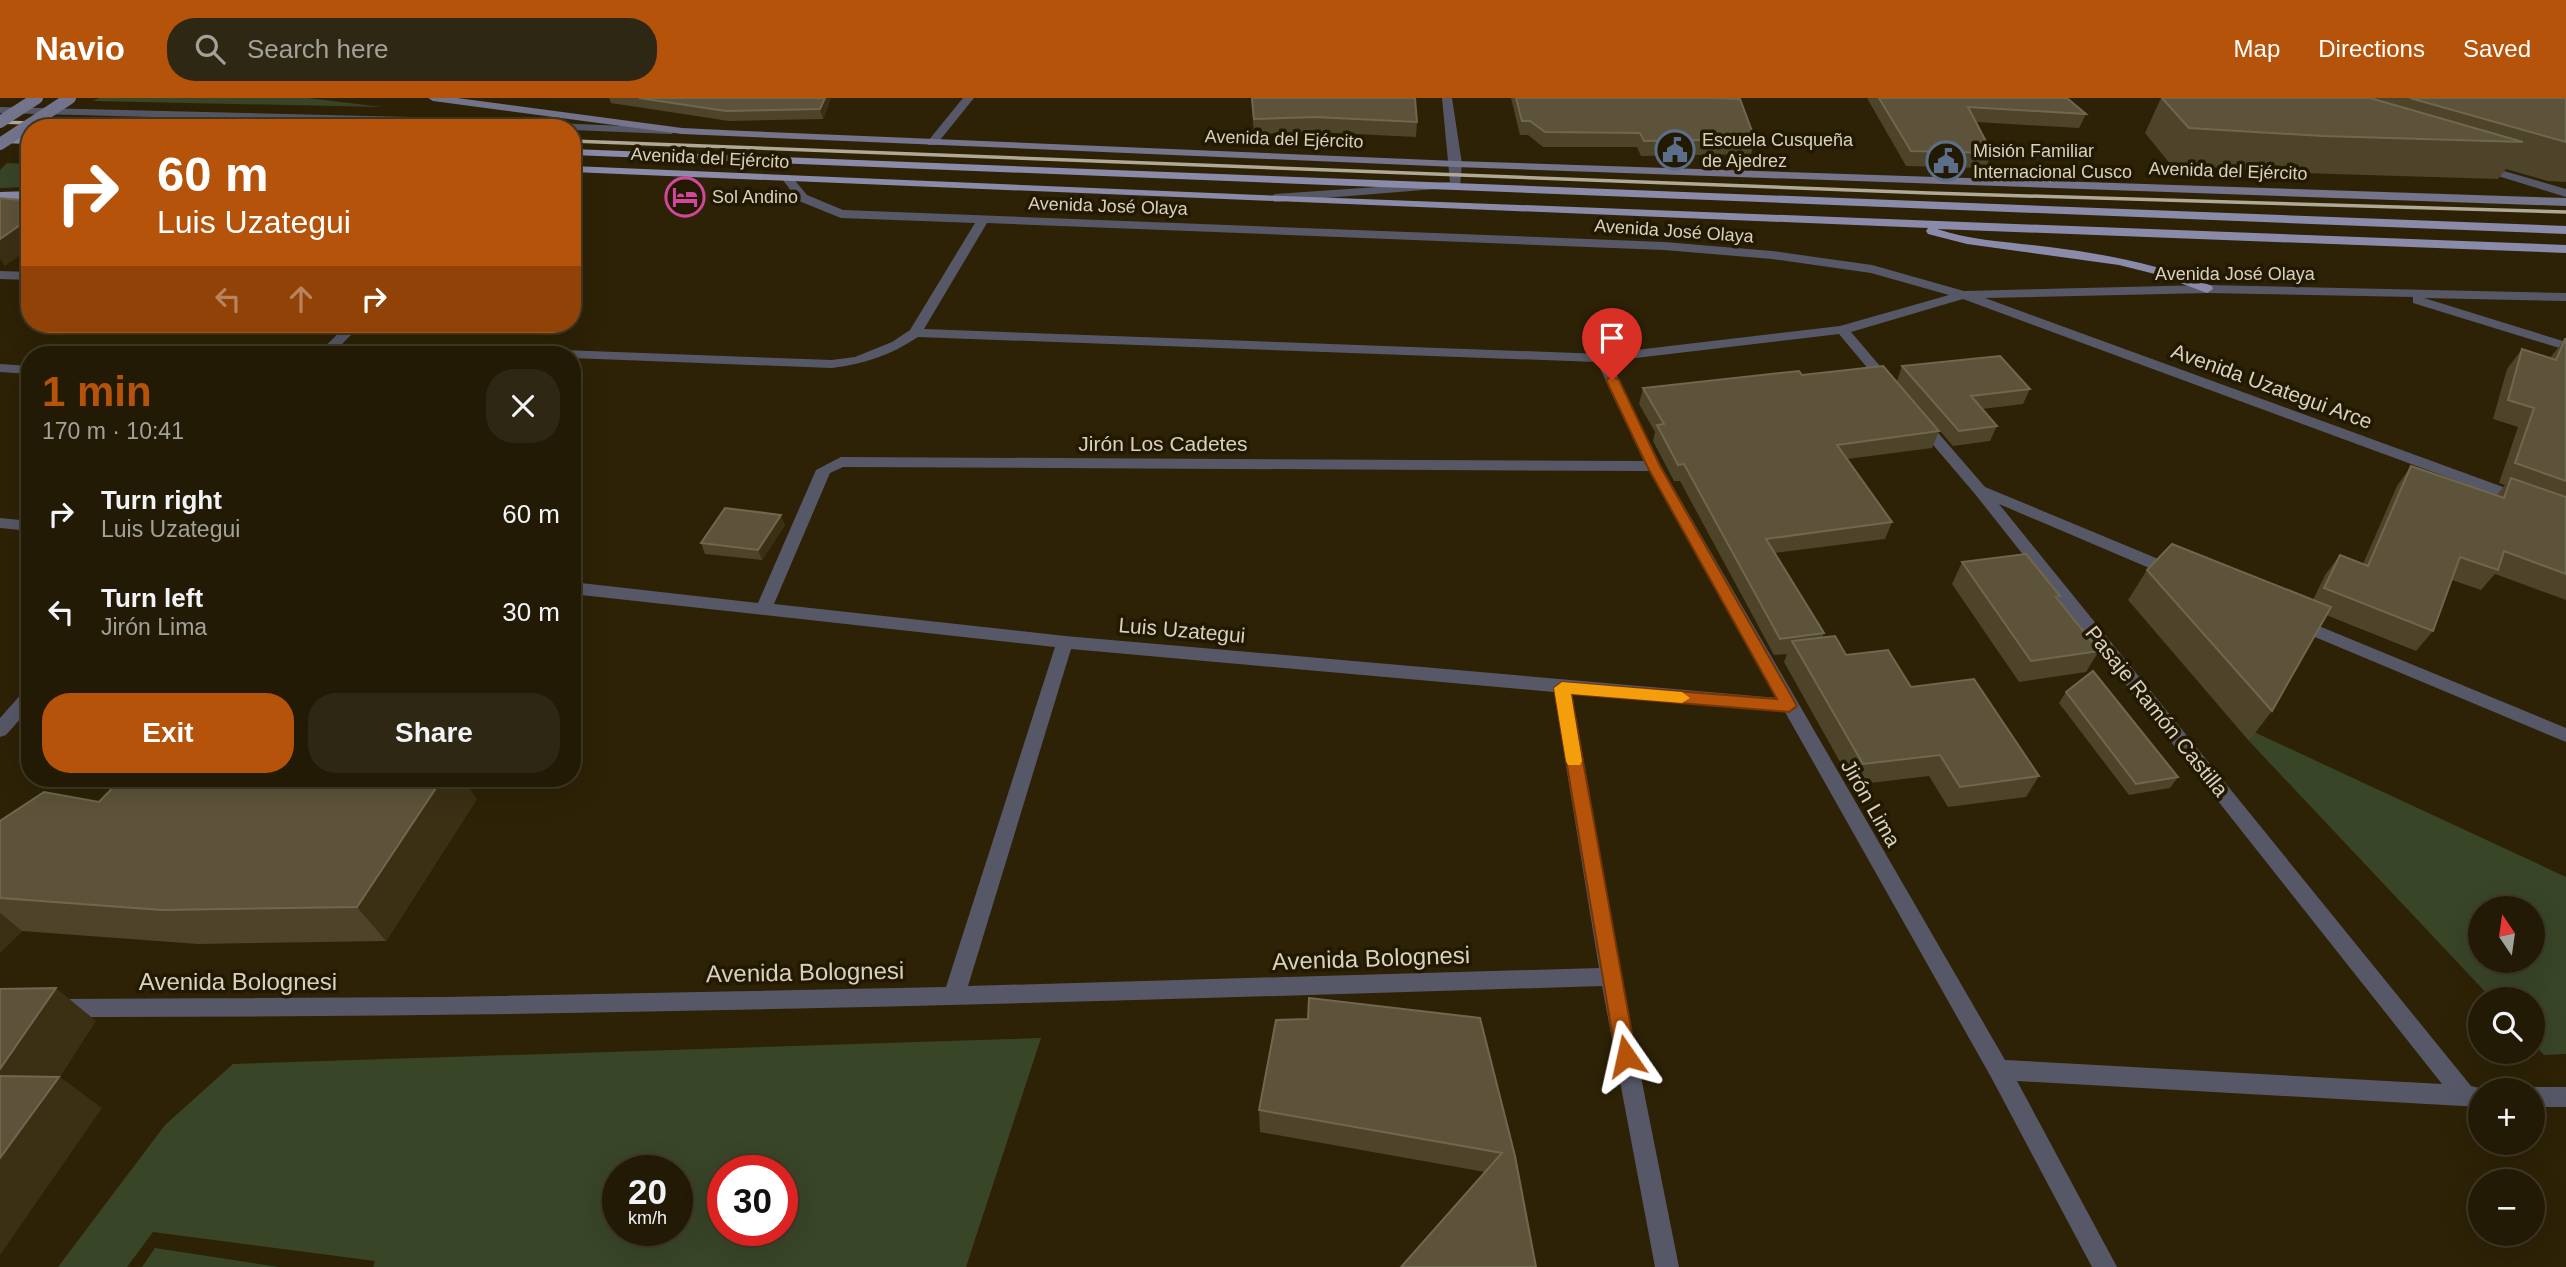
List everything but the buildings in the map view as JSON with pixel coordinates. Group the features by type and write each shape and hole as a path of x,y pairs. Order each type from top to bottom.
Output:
{"main road":[{"path":"0,122 37,98"},
{"path":"38,119 70,98"},
{"path":"433,98 681,131"},
{"path":"0,144 21,130"},
{"path":"0,131 21,132"},
{"name":"Avenida del Ejército","path":"681,131 1456,164 2566,202"},
{"path":"0,144 21,142"},
{"path":"0,144 21,147"},
{"name":"Avenida del Ejército","path":"581,152 2566,230"},
{"name":"Avenida del Ejército","path":"581,169 1260,199 2566,249"},
{"path":"581,175 642,172"},
{"path":"0,196 21,195"},
{"path":"1916,224 1966,241 2085,255 2153,269 2207,289"}],"street":[{"path":"932,143 969,98"},
{"path":"1260,199 1456,185 1456,164 1447,98"},
{"name":"Avenida del Ejército","path":"0,110 370,119"},
{"name":"Avenida del Ejército","path":"581,127 681,131"},
{"path":"2472,165 2566,193"},
{"name":"Avenida José Olaya","path":"788,180 803,198 841,214 1678,247 1772,255 1872,270 1964,295 2207,289 2566,297"},
{"path":"581,355 832,364 858,361 897,345 915,333 983,219"},
{"path":"0,275 21,276"},
{"path":"2398,294 2566,346"},
{"path":"915,333 1602,358 1842,330 1907,309 1964,295"},
{"name":"Avenida Uzategui Arce","path":"1964,295 2566,516"},
{"name":"Pasaje Ramón Castilla","path":"1842,330 1980,491 2468,1091"},
{"path":"332,346 346,333"},
{"name":"Jirón Lima","path":"1602,358 1654,466 1999,1070 2105,1267"},
{"path":"0,368 21,369"},
{"name":"Jirón Los Cadetes","path":"764,608 824,470 841,462 1654,466"},
{"path":"1980,491 2184,576"},
{"path":"0,523 21,525"},
{"name":"Luis Uzategui","path":"581,589 1065,642 1789,706"},
{"path":"2286,618 2566,735"},
{"path":"954,996 1065,642"},
{"path":"1562,688 1611,977 1667,1267"},
{"path":"0,730 21,706"},
{"name":"Avenida Bolognesi","path":"41,1007 217,1009 954,996 1611,977"},
{"name":"Pasaje Ramón Castilla","path":"1999,1070 2468,1097"},
{"path":"2545,1097 2566,1097"}],"green space":[{"path":"99,98 308,98 382,107 93,101"},
{"path":"7,163 21,164 21,187 0,188 0,170"},
{"path":"2254,732 2566,877 2566,1054 2545,1055 2545,987 2481,987 2249,741"},
{"path":"1041,1038 966,1267 373,1267 375,1261 153,1232 127,1267 58,1267 165,1125 233,1064"},
{"path":"155,1248 279,1267 142,1267"}],"railway":[{"path":"0,122 21,123"},
{"path":"581,141 1929,193 2566,212"}],"slow traffic":[{"path":"1574,761 1562,688 1682,698"}],"place":[{"name":"Escuela Cusqueña de Ajedrez","path":"1675,150"},
{"name":"Misión Familiar Internacional Cusco","path":"1946,161"},
{"name":"Sol Andino","path":"685,197"}],"route":[{"path":"1612,380 1654,466 1789,706 1562,688 1626,1056"}]}
